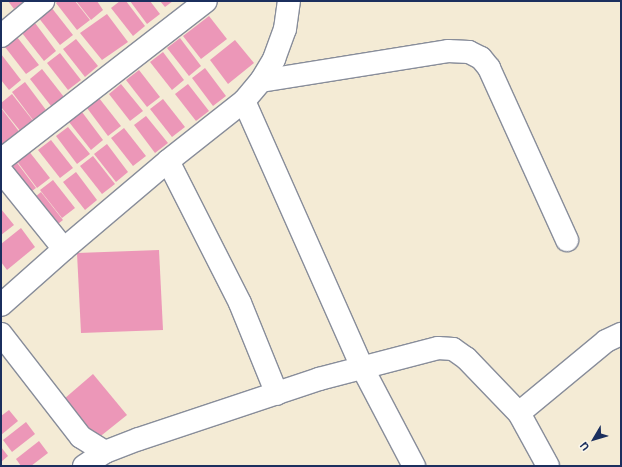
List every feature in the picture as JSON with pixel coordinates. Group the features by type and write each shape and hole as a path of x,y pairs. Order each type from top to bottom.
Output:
{"street":[{"path":"1,36 43,1"},
{"path":"1,160 206,1"},
{"path":"1,305 64,248 168,161 244,101 261,81 274,59 285,29 289,1"},
{"path":"261,81 448,52 469,52 481,58 490,68 567,240"},
{"path":"244,101 362,367 414,466"},
{"path":"168,161 240,303 277,394"},
{"path":"1,171 64,248"},
{"path":"1,334 81,437 108,459"},
{"path":"519,413 606,341 621,334"},
{"path":"84,466 108,459 277,394 362,367 438,348 453,349 466,358 519,413 548,466"}],"building":[{"path":"8,1 25,1 14,9"},
{"path":"58,1 75,1 90,20 77,30 56,3"},
{"path":"76,1 97,1 103,10 91,20"},
{"path":"120,1 126,1 145,26 133,36 111,8"},
{"path":"130,1 150,1 160,14 147,24"},
{"path":"160,1 173,1 165,7"},
{"path":"51,7 73,35 60,45 38,17"},
{"path":"107,14 128,42 102,60 80,33"},
{"path":"209,16 227,39 201,59 183,36"},
{"path":"35,23 56,51 44,61 22,33"},
{"path":"17,37 39,65 26,74 5,47"},
{"path":"180,38 201,66 189,76 167,48"},
{"path":"76,39 98,66 85,77 63,49"},
{"path":"235,40 254,63 228,84 210,60"},
{"path":"163,52 184,80 172,90 150,62"},
{"path":"60,53 81,80 68,90 47,63"},
{"path":"1,54 21,80 9,90 1,80"},
{"path":"205,68 226,96 213,106 192,78"},
{"path":"42,69 64,97 51,106 30,79"},
{"path":"139,70 160,97 147,107 126,80"},
{"path":"25,82 46,110 33,120 12,92"},
{"path":"121,84 143,111 130,121 109,94"},
{"path":"188,84 209,111 196,121 175,94"},
{"path":"12,94 34,122 21,132 1,107 1,103"},
{"path":"99,98 121,126 108,136 87,108"},
{"path":"163,99 185,127 172,137 150,109"},
{"path":"1,108 21,134 1,149"},
{"path":"82,112 103,140 91,150 69,122"},
{"path":"146,116 168,143 155,153 134,125"},
{"path":"68,127 90,154 77,164 56,136"},
{"path":"124,128 146,156 133,166 111,138"},
{"path":"51,140 73,168 60,178 38,150"},
{"path":"107,144 128,172 116,182 94,154"},
{"path":"28,150 50,178 37,188 16,160"},
{"path":"93,156 115,184 102,194 80,166"},
{"path":"15,160 36,188 23,198 2,170"},
{"path":"76,172 97,200 85,210 63,182"},
{"path":"53,180 75,208 62,218 40,190"},
{"path":"41,192 63,220 50,230 28,203"},
{"path":"1,209 14,225 1,235"},
{"path":"21,228 35,247 7,270 1,262 1,244"},
{"path":"159,250 163,330 81,333 77,253"},
{"path":"93,374 127,415 97,439 64,399"},
{"path":"9,410 18,421 1,435 1,416"},
{"path":"26,422 35,434 12,452 3,440"},
{"path":"39,441 48,453 31,466 21,466 16,459"},
{"path":"1,447 8,456 1,462"}]}
